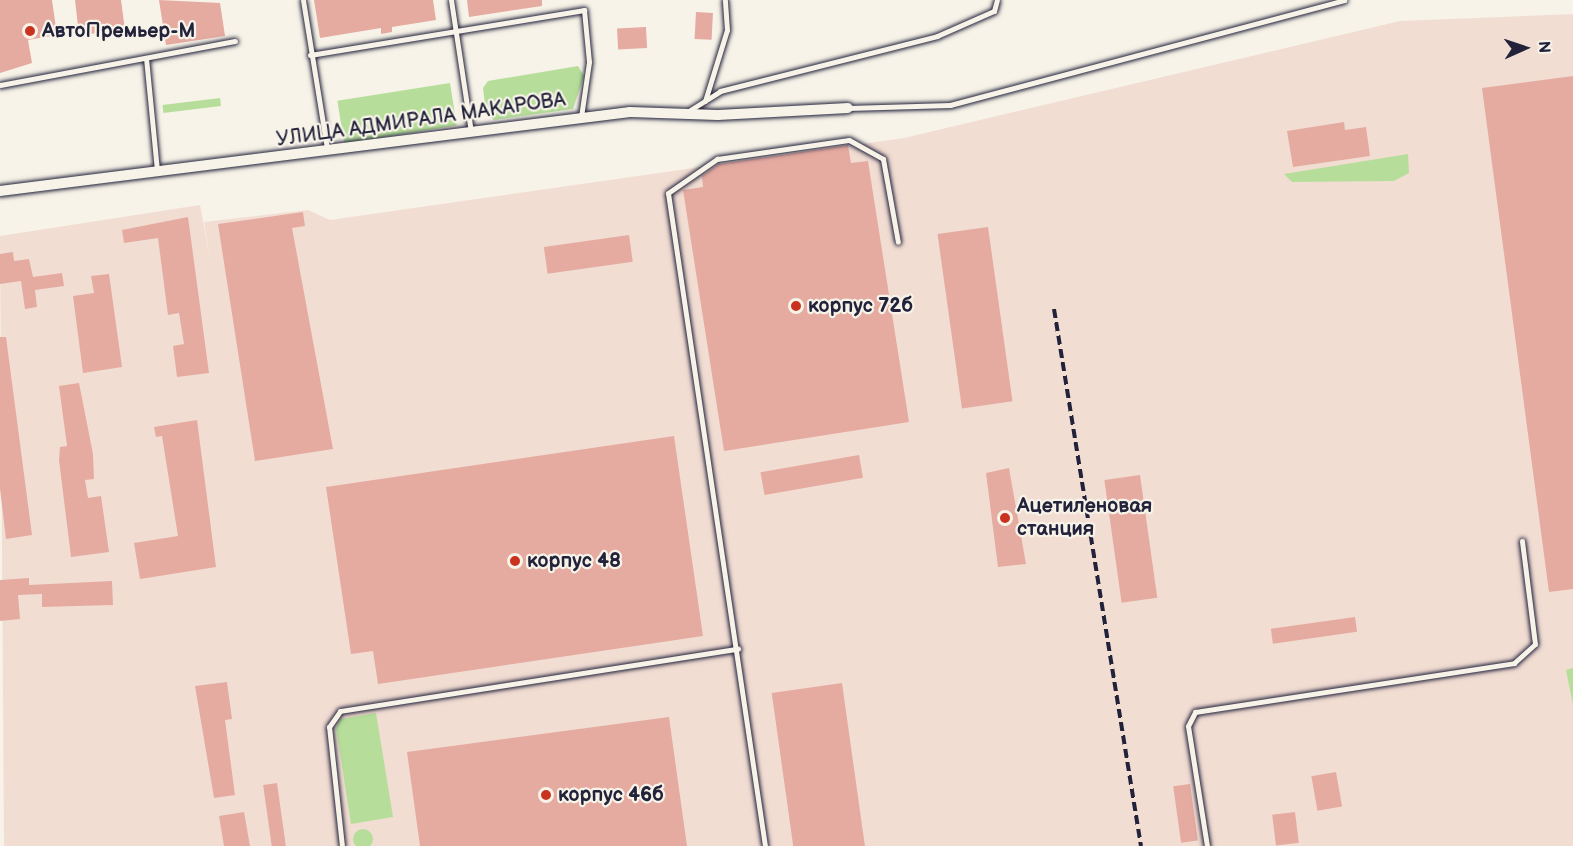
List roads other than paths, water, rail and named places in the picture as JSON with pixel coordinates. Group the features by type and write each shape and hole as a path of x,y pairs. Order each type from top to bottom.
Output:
{"street":[{"name":"УЛИЦА АДМИРАЛА МАКАРОВА","path":"0,191 327,153 581,117 848,108"}],"lane":[{"path":"303,0 327,153"},
{"path":"451,0 471,133"},
{"path":"705,101 727,30 725,0"},
{"path":"686,113 720,91 937,36 994,11 997,0"},
{"path":"848,108 950,105 1344,0"},
{"path":"310,55 584,10 589,62 581,117"},
{"path":"0,85 235,41"},
{"path":"146,58 157,171"},
{"path":"765,846 738,649 668,193 717,159 849,140 883,159 898,242"},
{"path":"1208,846 1188,726 1196,712 1514,663 1535,644 1522,542"},
{"path":"342,846 329,727 340,711 738,649"}],"railway":[{"path":"1054,309 1141,846"}],"place":[{"name":"АвтоПремьер-М","path":"30,31"},
{"name":"корпус 72б","path":"796,306"},
{"name":"Ацетиленовая станция","path":"1005,518"},
{"name":"корпус 48","path":"515,561"},
{"name":"корпус 46б","path":"546,795"}]}
